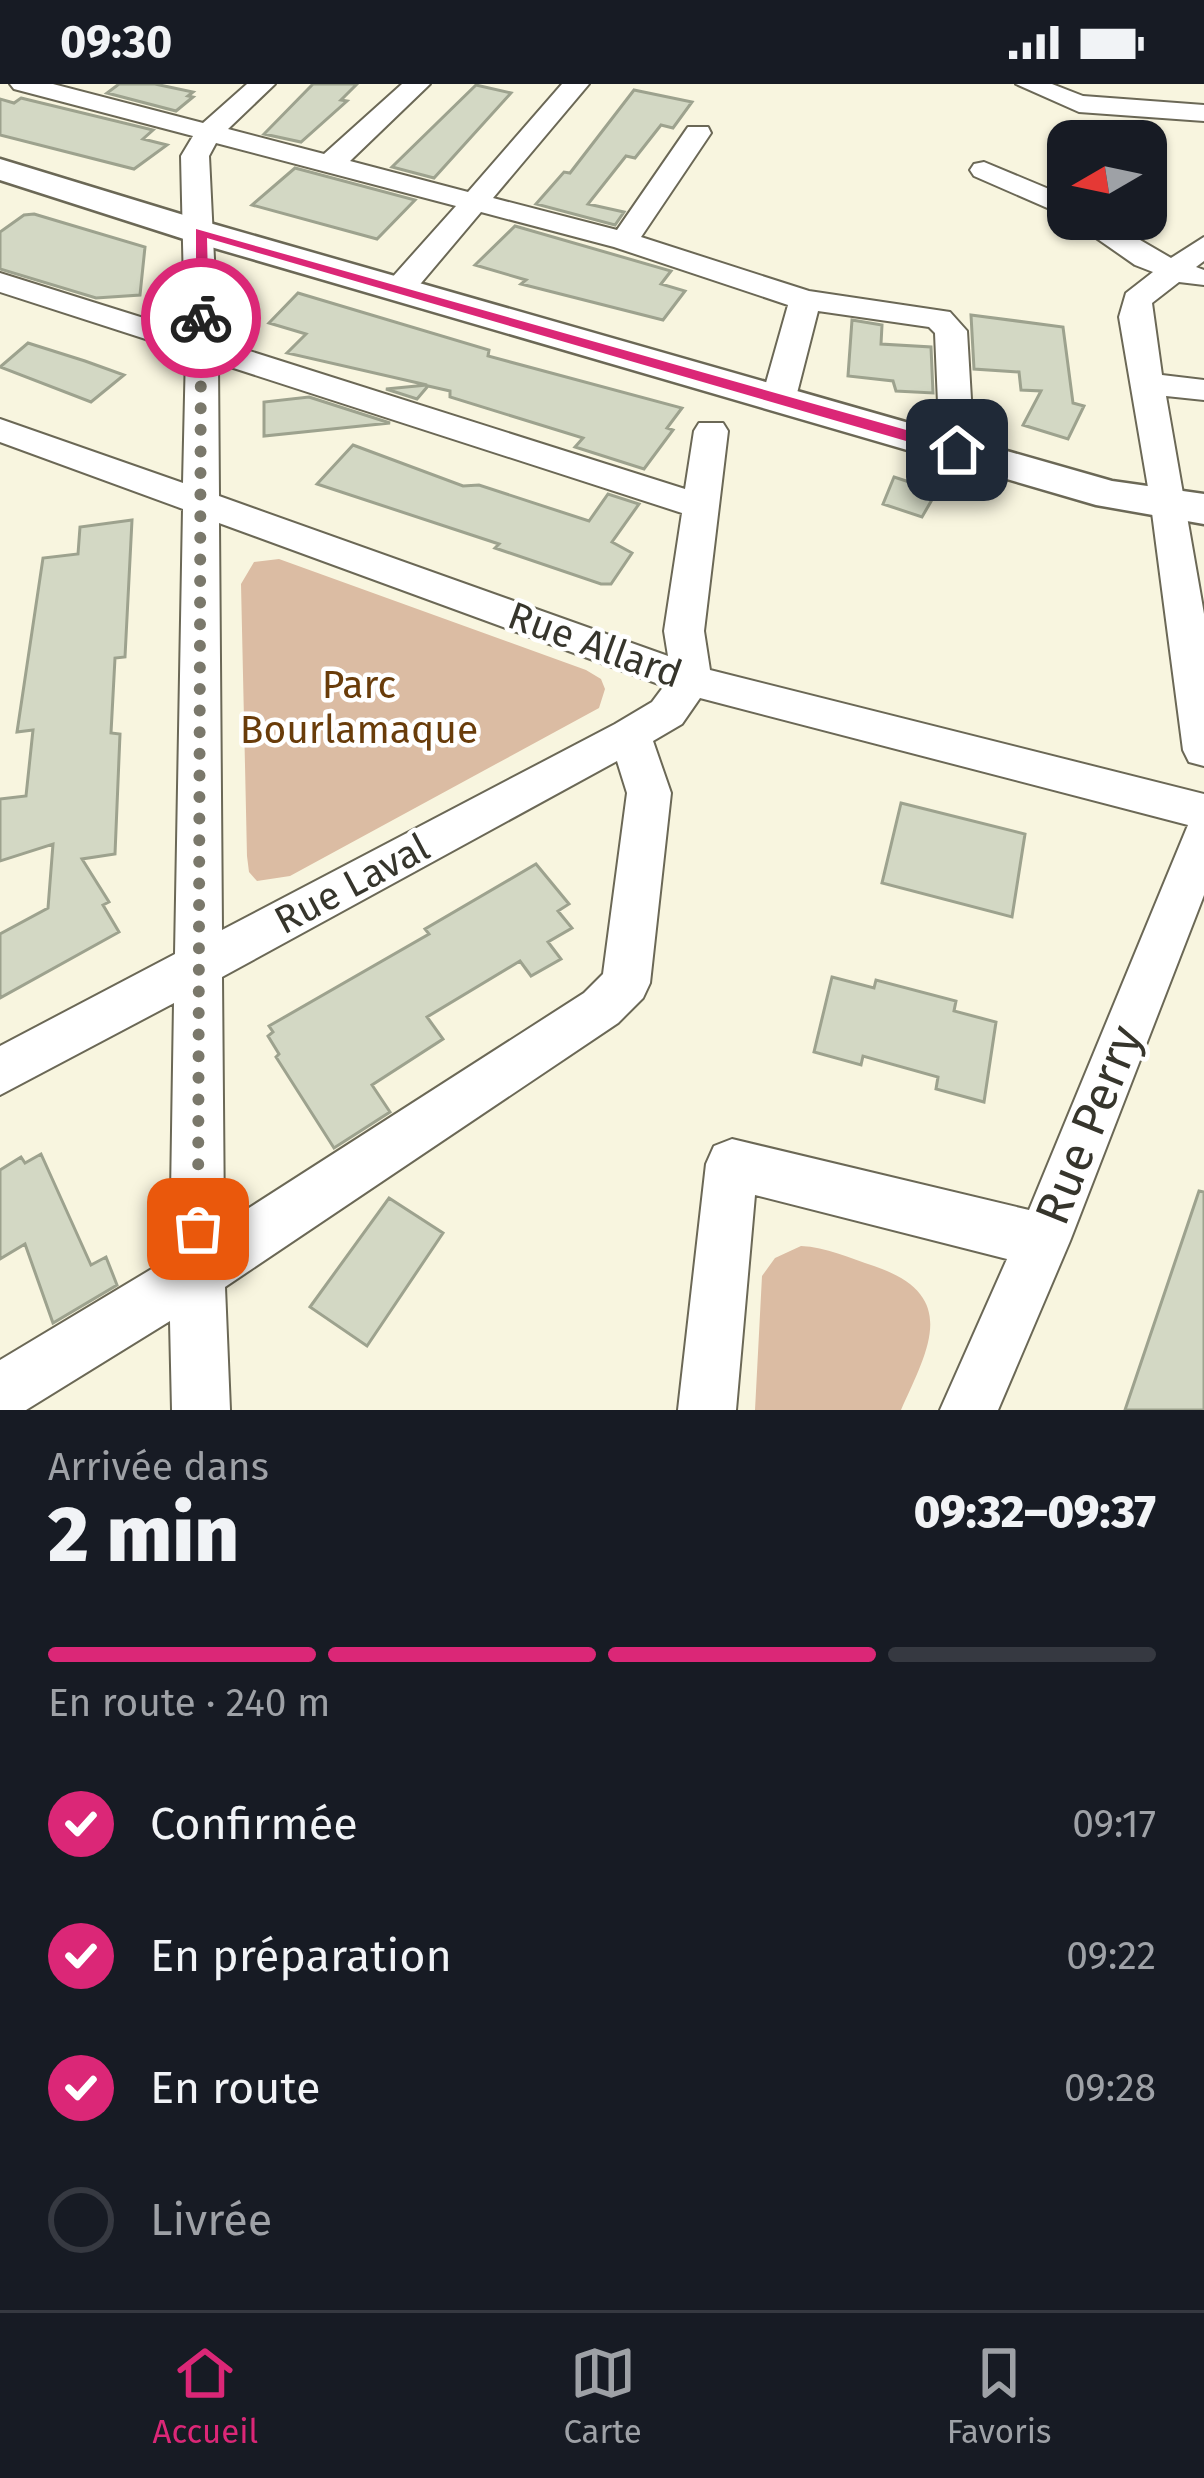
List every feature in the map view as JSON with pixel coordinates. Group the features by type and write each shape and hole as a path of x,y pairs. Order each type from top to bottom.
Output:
{"main road":[{"path":"0,169 200,232 1111,495 1186,507"}],"street":[{"path":"23,84 91,92 208,134 624,241 805,300 939,319 951,331 957,450"},
{"path":"202,1410 197,1273 202,348 195,156 208,134 262,84"},
{"path":"329,165 417,84"},
{"path":"400,287 575,84"},
{"path":"1029,84 1079,104 1204,113"},
{"path":"624,241 698,133"},
{"path":"984,170 1047,198"},
{"path":"1122,240 1188,276"},
{"path":"1204,246 1188,276 1137,300 1135,317 1147,384 1186,507 1204,750"},
{"path":"0,282 701,506"},
{"path":"779,398 805,300"},
{"path":"1147,384 1204,390"},
{"path":"691,680 684,631 711,431"},
{"name":"Rue Allard","path":"2,442 199,499 691,680 1204,812"},
{"name":"Rue Laval","path":"0,1072 630,735 667,713 691,680"},
{"path":"0,1393 197,1273 602,1007 626,983 649,793 630,735"},
{"name":"Rue Perry","path":"968,1410 1043,1240 1204,838"},
{"path":"707,1410 732,1164 1043,1240"}],"green space":[{"name":"Parc Bourlamaque","path":"279,559 586,670 601,679 605,689 599,708 290,876 257,881 249,872 247,856 241,584 254,562"},
{"path":"801,1246 829,1251 901,1278 928,1308 927,1345 901,1410 755,1410 762,1276 775,1258"}],"building":[{"path":"119,84 155,84 193,92 188,96 193,97 176,111 107,93"},
{"path":"313,84 357,84 341,100 347,101 301,142 264,134"},
{"path":"476,85 511,93 434,178 392,167"},
{"path":"634,90 692,102 673,128 661,125 635,158 626,156 588,204 624,212 615,225 536,204 564,172 570,173"},
{"path":"21,98 153,130 143,139 167,145 134,169 0,135 0,99 14,103"},
{"path":"295,168 415,200 377,239 252,205"},
{"path":"24,215 145,247 140,295 96,298 0,269 0,232"},
{"path":"515,226 671,271 661,284 685,291 663,320 521,284 526,280 475,265"},
{"path":"298,293 489,350 488,356 682,408 667,428 673,430 644,469 575,447 583,438 450,397 450,391 428,386 417,399 386,389 427,385 287,353 306,334 269,323"},
{"path":"971,315 1063,327 1073,403 1084,406 1068,439 1023,425 1041,391 1021,390 1019,372 974,369"},
{"path":"852,320 882,325 881,344 931,347 933,393 896,391 893,381 848,376"},
{"path":"28,343 124,375 91,402 0,367"},
{"path":"309,397 390,423 264,436 264,402"},
{"path":"353,445 463,486 479,485 589,521 608,494 639,504 612,542 632,553 611,584 601,584 495,548 499,544 317,484"},
{"path":"894,477 937,491 922,517 883,504"},
{"path":"132,520 125,657 115,658 111,733 120,734 115,854 82,859 109,902 103,905 119,932 0,998 0,934 48,908 53,844 0,861 0,799 26,796 33,730 17,732 43,558 78,554 80,527"},
{"path":"901,803 1025,834 1012,917 882,883"},
{"path":"536,864 569,904 558,911 572,928 548,942 561,959 531,976 520,961 427,1017 443,1039 372,1085 390,1112 334,1148 276,1057 269,1026 429,934 425,929"},
{"path":"832,977 874,988 876,980 956,1001 954,1011 996,1022 984,1102 936,1089 938,1077 863,1056 861,1065 814,1052"},
{"path":"41,1154 91,1265 106,1257 117,1285 53,1323 25,1244 0,1259 0,1170 21,1157 25,1163"},
{"path":"1199,1191 1204,1192 1204,1410 1125,1410"},
{"path":"389,1198 443,1233 367,1346 310,1307"}],"way so far":[{"path":"198,1229 201,318"}],"route":[{"path":"201,318 200,232 957,450"}]}
